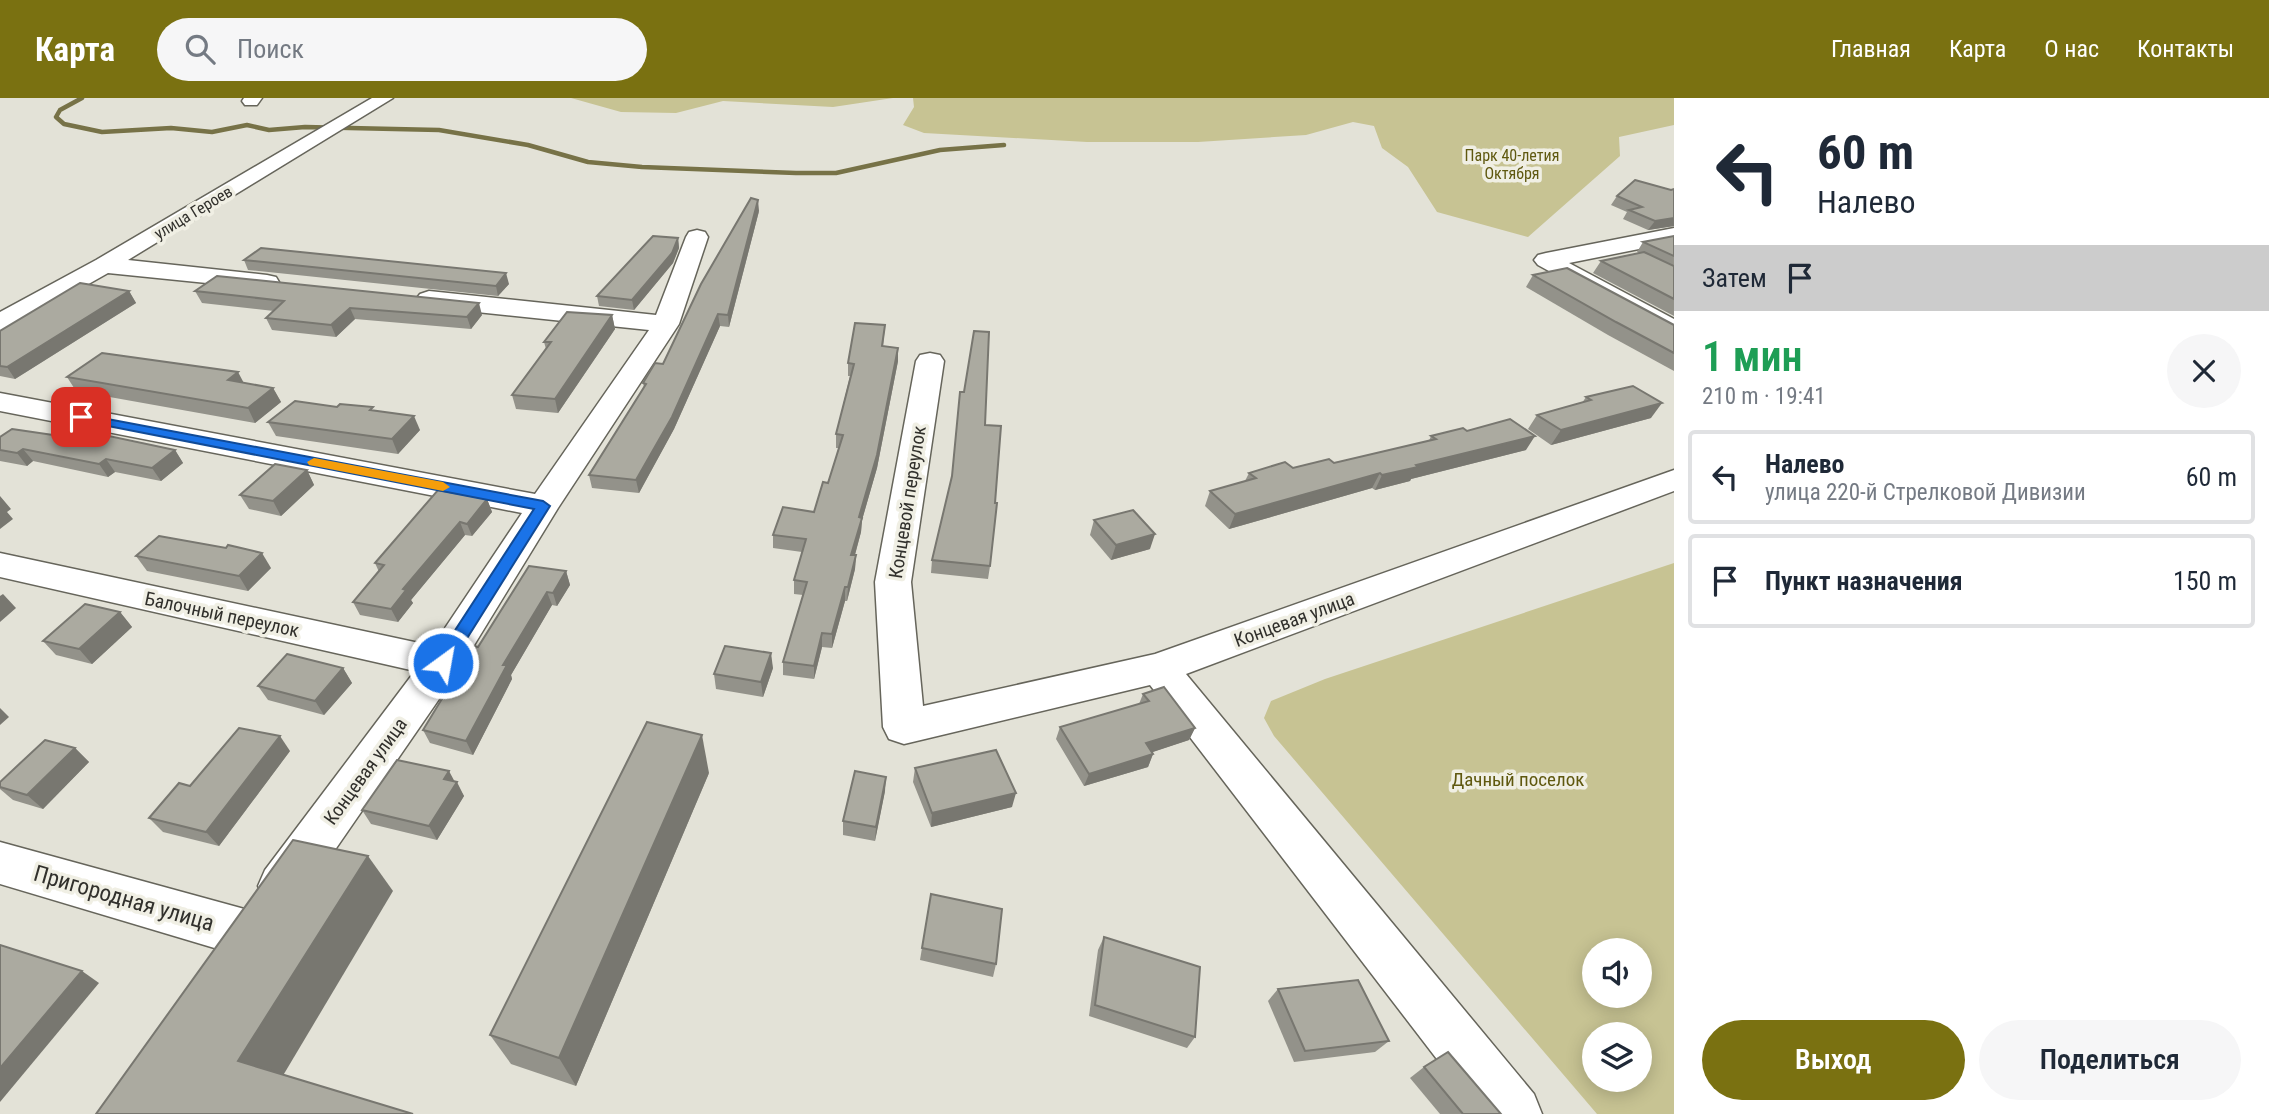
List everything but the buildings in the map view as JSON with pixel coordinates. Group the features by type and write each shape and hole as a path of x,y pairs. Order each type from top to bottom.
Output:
{"street":[{"name":"улица Героев","path":"0,323 104,265 384,98"},
{"path":"1674,235 1546,260 1674,330"},
{"name":"Концевая улица","path":"236,951 443,663 543,506 666,324 697,237"},
{"path":"104,265 291,284"},
{"path":"402,296 666,324"},
{"name":"Концевой переулок","path":"904,727 894,582 930,361"},
{"path":"0,402 543,506"},
{"name":"Концевая улица","path":"904,727 1159,668 1674,480"},
{"name":"Балочный переулок","path":"0,565 443,663"},
{"path":"1159,668 1514,1114"},
{"name":"Пригородная улица","path":"0,863 236,951"}],"green space":[{"path":"571,98 893,98 833,107 723,101 676,113 621,112"},
{"name":"Парк 40-летия Октября","path":"913,98 1674,98 1674,125 1619,137 1620,156 1528,237 1437,212 1408,167 1382,148 1374,126 1353,122 1306,135 1198,142 1087,142 924,133 903,125 914,107"},
{"name":"Дачный поселок","path":"1674,563 1674,1114 1597,1114 1274,736 1264,718 1271,701 1325,679"}],"waterway":[{"path":"82,98 60,110 56,117 64,124 102,132 171,128 212,132 247,125 269,130 305,127 439,130 528,145 588,162 642,167 836,173 940,150 1004,145"}],"slow traffic":[{"path":"314,462 443,487"}],"route":[{"path":"81,417 543,506 443,663"}]}
